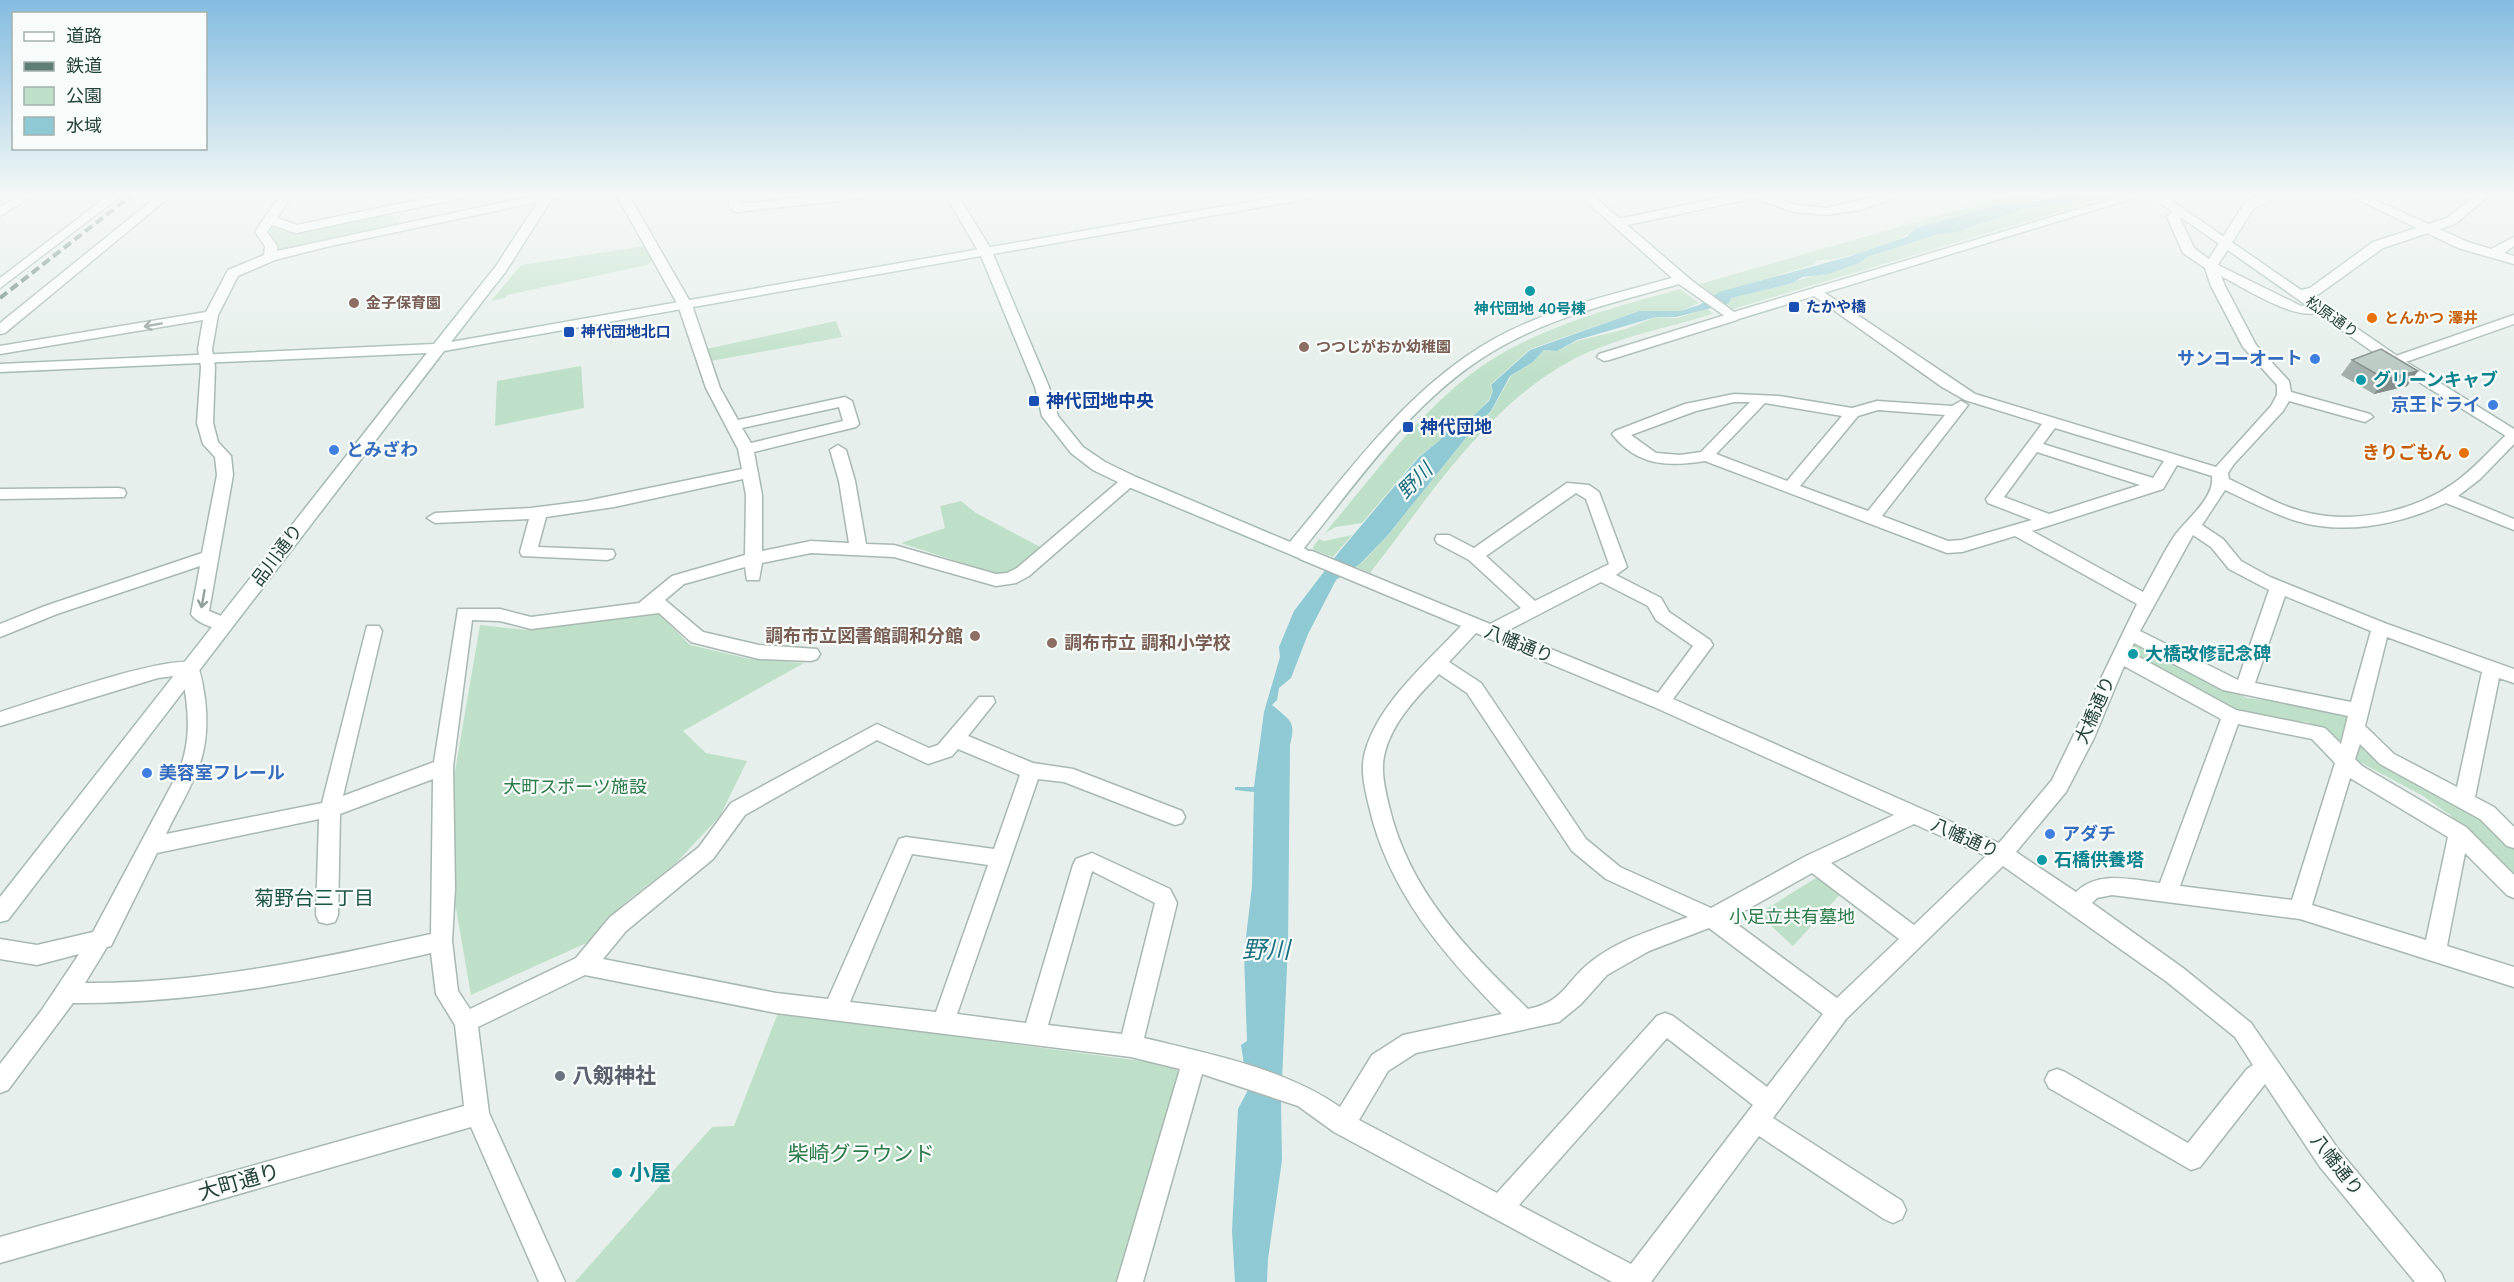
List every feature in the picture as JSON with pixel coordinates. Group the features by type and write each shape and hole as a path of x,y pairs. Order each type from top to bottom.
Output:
{"street":[{"path":"0,284 41,254"},
{"path":"0,330 94,254"},
{"path":"225,624 200,614 225,475 224,456 212,444 205,423 207,357 205,349 211,315 233,273 270,257 284,254"},
{"name":"品川通り","path":"0,913 511,254"},
{"path":"656,254 685,305 713,388 746,449 754,495 752,567"},
{"path":"0,368 438,348 969,254"},
{"name":"八幡通り","path":"986,254 1056,426 1077,450 1099,466 1130,482 1661,702 2002,854 2077,903 2230,1018 2253,1042 2329,1158 2432,1282"},
{"path":"1653,254 1684,281 1732,317"},
{"path":"1604,357 1941,254"},
{"path":"2194,254 2211,266 2300,310 2320,308"},
{"path":"2211,266 2218,254"},
{"name":"松原通り","path":"2241,254 2395,362 2513,436"},
{"path":"2300,294 2314,291 2366,254"},
{"path":"2494,254 2514,260"},
{"path":"0,266 27,265"},
{"path":"2211,266 2241,333 2250,347 2283,384 2284,395 2365,417"},
{"path":"1300,553 1400,423 1437,385 1458,369 1499,342 1544,321 1684,281"},
{"path":"1816,291 1947,384 1970,397 2173,459 2221,477 2308,518 2330,521 2392,517 2460,487 2513,436"},
{"path":"0,350 211,315"},
{"path":"2395,362 2514,319"},
{"name":"大橋通り","path":"1636,1281 1761,1111 1838,1012 2002,854 2059,786 2084,738 2129,634 2180,540 2208,506 2228,461 2271,418 2284,395"},
{"path":"1871,519 1956,411 1970,397"},
{"path":"1956,411 1877,405 1853,413 1761,399 1725,399 1620,434 1652,458 1680,460 1706,456 1947,547 1962,546 2017,530 2157,485 2173,459"},
{"path":"1706,456 1761,399"},
{"path":"734,425 844,401 851,424 746,449"},
{"path":"1789,488 1853,413"},
{"path":"2046,519 1994,499 2051,423"},
{"path":"2034,446 2157,485"},
{"path":"838,450 848,481 859,551"},
{"path":"435,518 539,512 592,506 751,472"},
{"path":"645,607 678,580 752,567 811,547 894,551 996,580 1010,579 1023,572 1130,482"},
{"path":"1475,556 1573,488 1590,484 1618,567 1533,609 1481,629 1438,664 1392,718 1375,752 1374,779 1378,809 1391,851 1408,887 1436,929 1524,1021"},
{"path":"0,494 118,493"},
{"path":"2444,496 2514,525"},
{"path":"539,512 528,552 607,554"},
{"path":"2192,525 2217,543 2235,565 2280,587 2381,628 2514,676"},
{"path":"2017,530 2146,601"},
{"path":"1443,539 1475,556 1533,609"},
{"path":"0,631 51,610 210,557"},
{"path":"1601,575 1655,602 1662,616 1704,645 1661,702"},
{"path":"2244,688 2280,587"},
{"path":"552,1282 477,1113 466,1022 447,994 441,941 444,888 443,767 464,613 500,615 531,623 600,616 645,607 663,606 697,637 759,652 811,654"},
{"path":"2300,910 2381,628"},
{"path":"327,915 330,809 374,631"},
{"path":"2129,634 2147,641 2230,685 2356,720 2387,759 2487,813 2514,840"},
{"path":"2120,655 2232,716 2318,733 2355,771 2458,833 2514,889"},
{"path":"1438,664 1474,688 1579,845 1613,873 1712,918 1838,1012"},
{"path":"0,719 158,671 190,668 195,689 196,751 151,846 103,939 68,993 0,1082"},
{"path":"2464,801 2492,668"},
{"path":"466,1022 584,965 618,924 706,853 738,809 877,732 928,756 945,751 986,702"},
{"path":"2168,891 2232,716"},
{"path":"955,739 1031,771 1066,774 1175,817"},
{"path":"151,846 330,809 443,767"},
{"path":"943,1023 1031,771"},
{"path":"1343,1124 1380,1063 1411,1043 1551,1015 1573,997 1599,968 1641,944 1712,918 1813,862 1914,815"},
{"path":"2435,951 2458,833"},
{"path":"836,1010 906,845 999,858"},
{"path":"1034,1034 1083,865 1092,862 1162,895 1166,903 1131,1046"},
{"path":"1813,862 1914,937"},
{"path":"2077,903 2091,891 2112,886 2168,891 2300,910 2514,977"},
{"path":"0,949 37,955 103,939"},
{"path":"68,993 113,995 208,987 310,971 441,941"},
{"path":"584,965 776,1004 1131,1046 1204,1064 1305,1097 1343,1124 1636,1281"},
{"path":"1500,1208 1665,1023 1761,1111 1893,1210"},
{"path":"1130,1282 1204,1064"},
{"path":"2057,1080 2191,1158 2255,1077 2269,1069"},
{"name":"大町通り","path":"0,1250 477,1113"}],"green space":[{"path":"594,254 649,254 653,261 647,265 507,295 505,298 491,301 521,265"},
{"path":"1805,254 1854,254 1816,260 1815,264 1714,295 1700,284"},
{"path":"1877,254 1918,254 1733,309 1727,304 1731,298 1838,270"},
{"path":"1680,289 1699,303 1680,311 1639,311 1530,349 1490,385 1493,391 1488,401 1473,416 1451,425 1439,441 1418,457 1362,523 1336,527 1325,533 1427,413 1466,378 1490,361 1515,346 1568,323"},
{"path":"1707,309 1713,314 1590,351 1543,378 1514,401 1462,455 1437,484 1370,573 1354,566 1362,563 1390,533 1473,429 1491,412 1511,376 1533,362 1544,350 1557,351 1577,341 1626,329 1656,317 1677,318"},
{"path":"836,321 842,337 711,361 706,349"},
{"path":"581,366 584,408 495,426 497,381"},
{"path":"961,501 976,513 1042,548 1010,573 996,574 901,543 945,528 940,506"},
{"path":"1352,535 1333,557 1314,550 1313,547 1319,539 1324,541"},
{"name":"大町スポーツ施設","path":"659,614 690,645 750,659 804,663 683,731 706,753 747,761 720,816 676,863 627,901 591,941 471,995 454,897 453,783 480,625 528,630"},
{"path":"2134,641 2247,698 2282,702 2346,715 2362,730 2374,751 2480,815 2514,848 2514,878 2450,815 2423,796 2356,760 2308,722 2246,718 2123,661"},
{"name":"小足立共有墓地","path":"1821,875 1843,891 1793,946 1758,914"},
{"name":"柴崎グラウンド","path":"778,1013 1172,1065 1184,1077 1118,1282 575,1282 712,1127 734,1126"}],"water":[{"name":"野川","path":"1877,254 1828,274 1802,277 1793,283 1731,298 1728,304 1676,317 1656,317 1577,340 1557,351 1544,350 1533,362 1510,376 1491,411 1473,429 1388,535 1361,563 1336,580 1308,634 1291,678 1279,688 1277,700 1272,705 1288,718 1292,726 1288,944 1281,1103 1282,1160 1268,1259 1267,1282 1235,1282 1232,1231 1238,1109 1248,1090 1241,1045 1247,1041 1244,954 1252,886 1254,792 1235,790 1235,787 1254,787 1264,712 1280,657 1279,647 1294,611 1339,552 1419,457 1439,441 1452,425 1473,416 1489,401 1493,391 1491,385 1530,350 1639,311 1680,311 1699,305 1719,292 1851,256"}],"building":[{"path":"2381,349 2418,371 2385,379 2352,360"}],"railway":[{"path":"0,298 56,254"}],"place":[{"name":"神代団地 40号棟","path":"1530,291"},
{"name":"金子保育園","path":"354,303"},
{"name":"たかや橋","path":"1794,307"},
{"name":"とんかつ 澤井","path":"2372,318"},
{"name":"神代団地北口","path":"569,332"},
{"name":"つつじがおか幼稚園","path":"1304,347"},
{"name":"サンコーオート","path":"2315,359"},
{"name":"グリーンキャブ","path":"2361,380"},
{"name":"神代団地中央","path":"1034,401"},
{"name":"京王ドライ","path":"2493,405"},
{"name":"神代団地","path":"1408,427"},
{"name":"とみざわ","path":"334,450"},
{"name":"きりごもん","path":"2464,453"},
{"name":"調布市立図書館調和分館","path":"975,636"},
{"name":"調布市立 調和小学校","path":"1052,643"},
{"name":"大橋改修記念碑","path":"2133,654"},
{"name":"美容室フレール","path":"147,773"},
{"name":"アダチ","path":"2050,834"},
{"name":"石橋供養塔","path":"2042,860"},
{"name":"八剱神社","path":"560,1076"},
{"name":"小屋","path":"617,1173"}],"district":[{"name":"菊野台三丁目","path":"314,898"}]}
